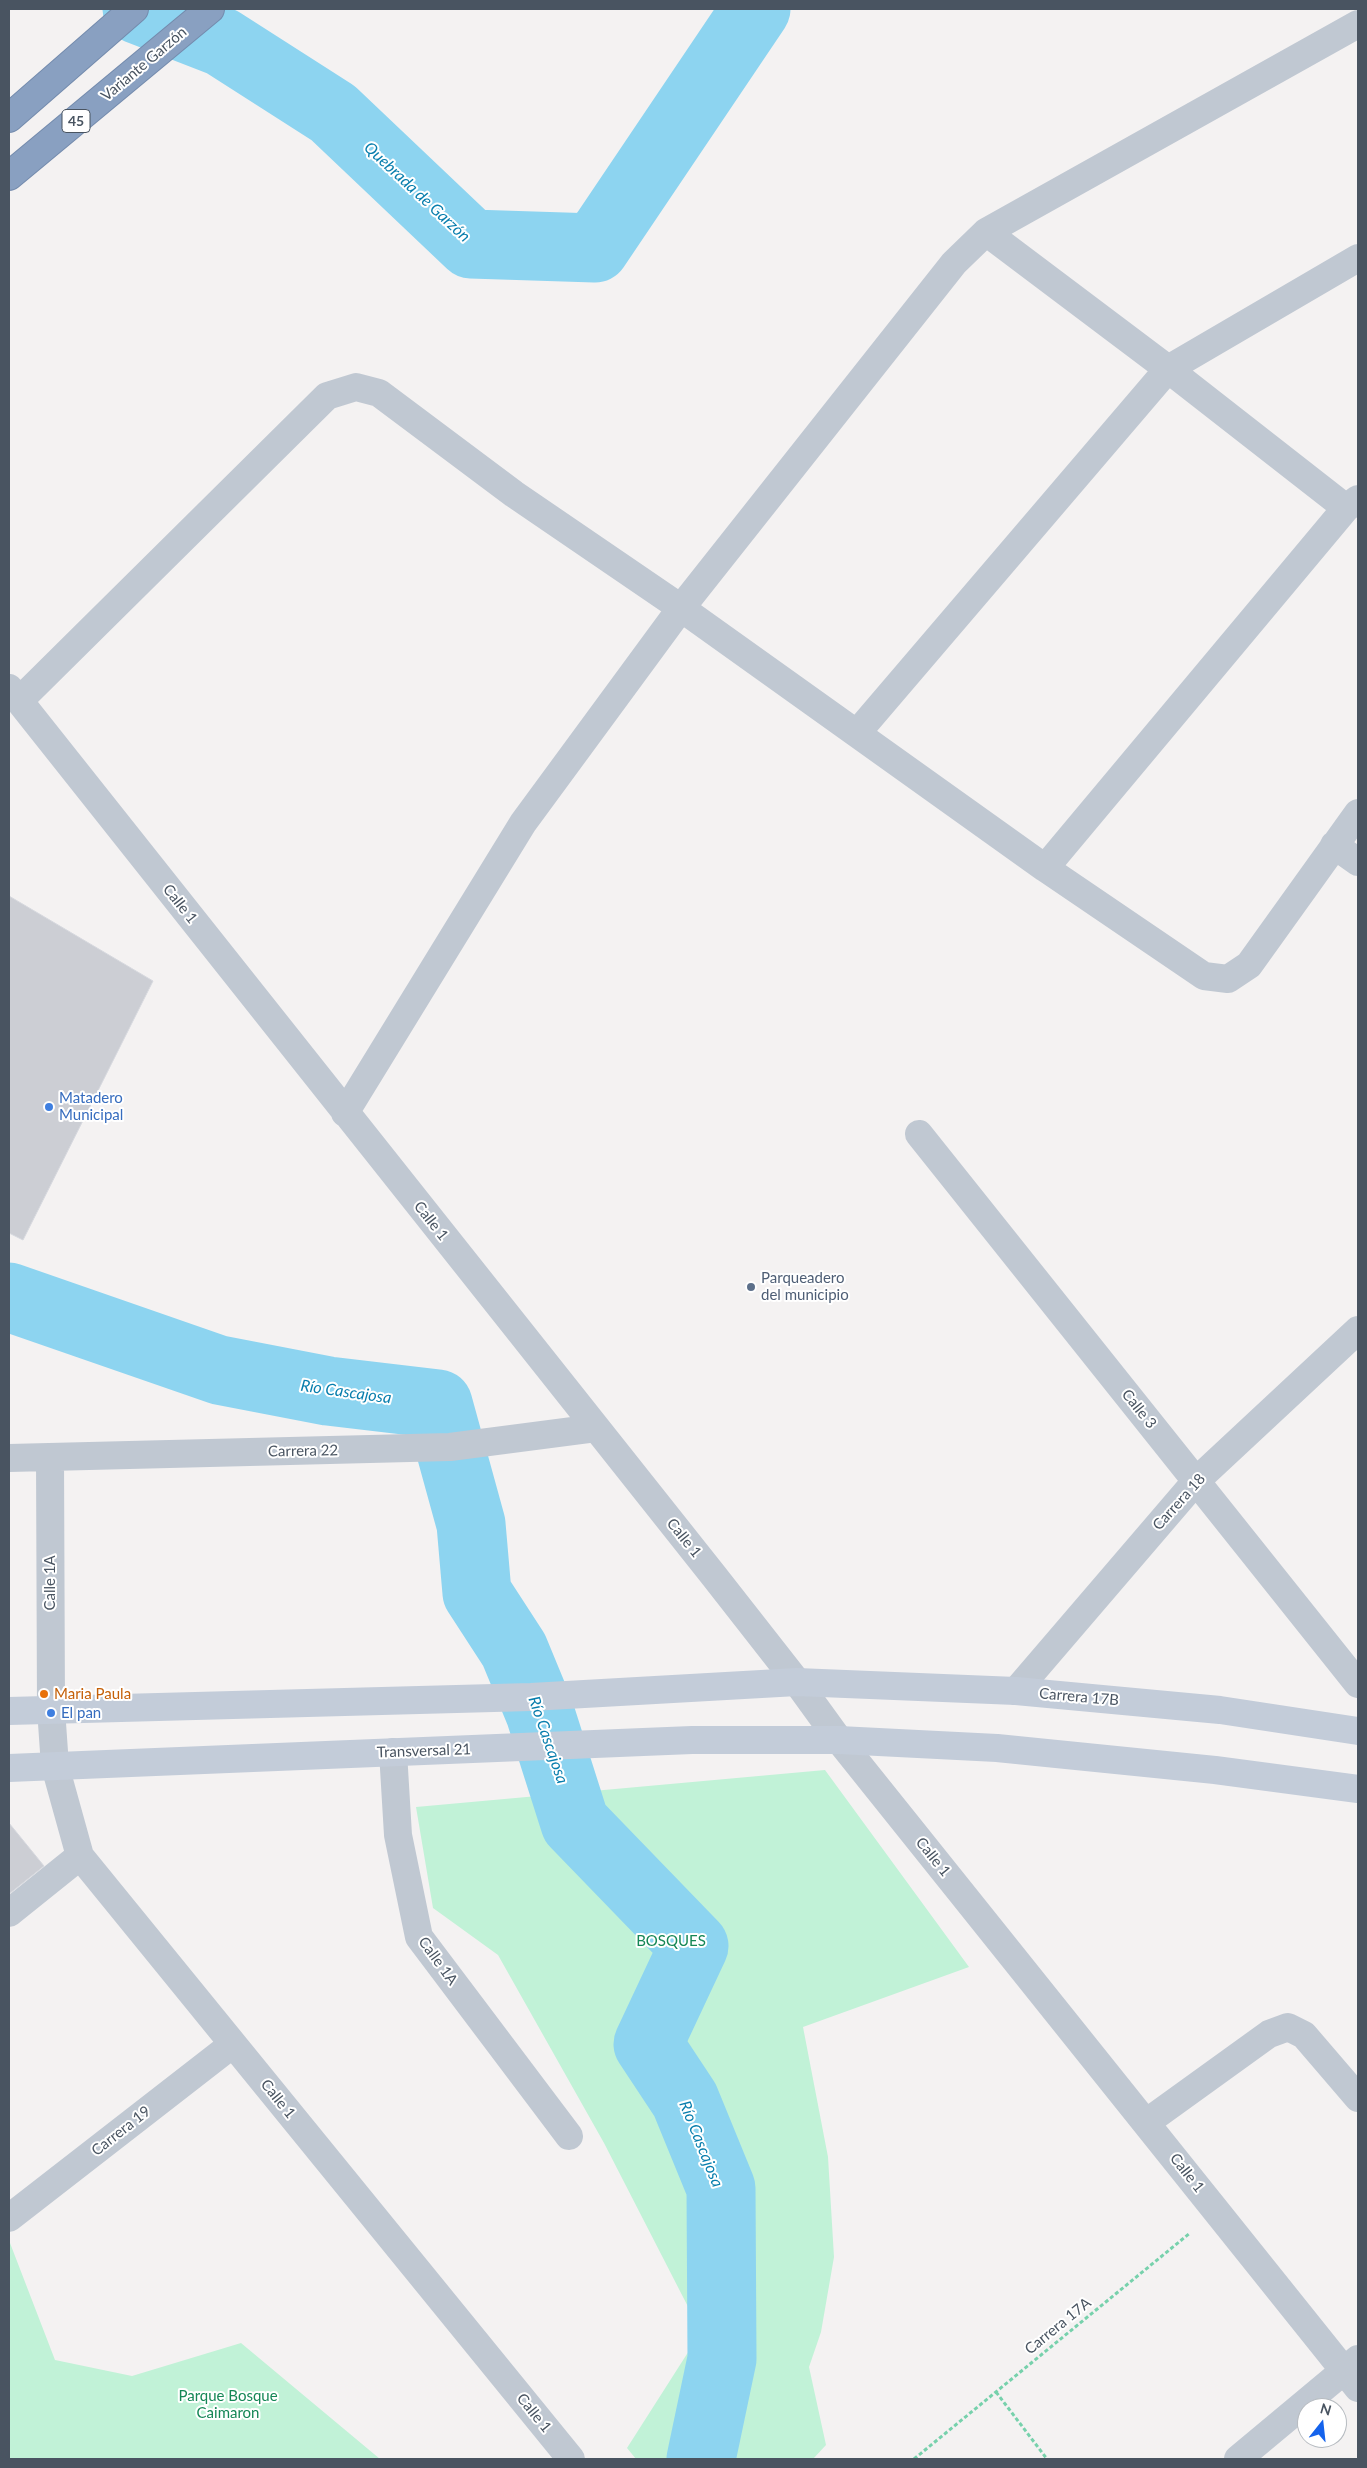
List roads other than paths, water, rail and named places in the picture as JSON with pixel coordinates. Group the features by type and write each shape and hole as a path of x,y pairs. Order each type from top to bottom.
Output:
{"highway":[{"path":"9,118 134,9"},
{"name":"Variante Garzón","path":"9,176 210,9"}],"street":[{"path":"345,1113 523,823 681,608 954,263 986,232 1358,24"},
{"path":"986,232 1168,369 1352,503 1045,868"},
{"path":"857,733 1168,369 1358,258"},
{"path":"14,694 327,396 356,387 379,393 514,494 681,608 1045,868 1204,976 1228,979 1249,965 1358,813"},
{"name":"Calle 1","path":"14,694 797,1682 839,1740 1217,2211 1354,2372"},
{"path":"1334,846 1358,862"},
{"name":"Calle 3","path":"919,1134 1358,1684"},
{"name":"Carrera 18","path":"1016,1691 1196,1481 1358,1330"},
{"name":"Carrera 22","path":"9,1458 450,1447 596,1428"},
{"name":"Calle 1A","path":"50,1457 51,1709"},
{"name":"Carrera 17B","path":"51,1709 413,1699 684,1689 797,1682 1016,1691 1220,1710 1358,1730"},
{"path":"9,1711 51,1709"},
{"name":"Calle 1","path":"51,1709 56,1766 80,1856 571,2459"},
{"name":"Transversal 21","path":"9,1768 692,1740 839,1740"},
{"path":"839,1740 997,1748 1215,1770 1358,1789"},
{"name":"Calle 1A","path":"398,1752 398,1835 419,1937 569,2136"},
{"path":"9,1912 80,1856"},
{"path":"1147,2122 1269,2034 1288,2027 1304,2035 1358,2098"},
{"name":"Carrera 19","path":"9,2218 233,2044"},
{"path":"1238,2459 1354,2372"}],"waterway":[{"name":"Quebrada de Garzón","path":"137,9 222,42 333,113 471,244 595,248 756,9"},
{"name":"Río Cascajosa","path":"9,1297 219,1370 328,1391 438,1404 471,1524 477,1593 514,1650 540,1713 575,1823 694,1946 648,2044 685,2100 721,2188 722,2359 701,2459"}],"place":[{"name":"Matadero Municipal","path":"49,1107"},
{"name":"Parqueadero del municipio","path":"751,1287"},
{"name":"Maria Paula","path":"44,1694"},
{"name":"El pan","path":"51,1713"}],"park label":[{"name":"BOSQUES","path":"671,1941"},
{"name":"Parque Bosque Caimaron","path":"228,2404"}]}
